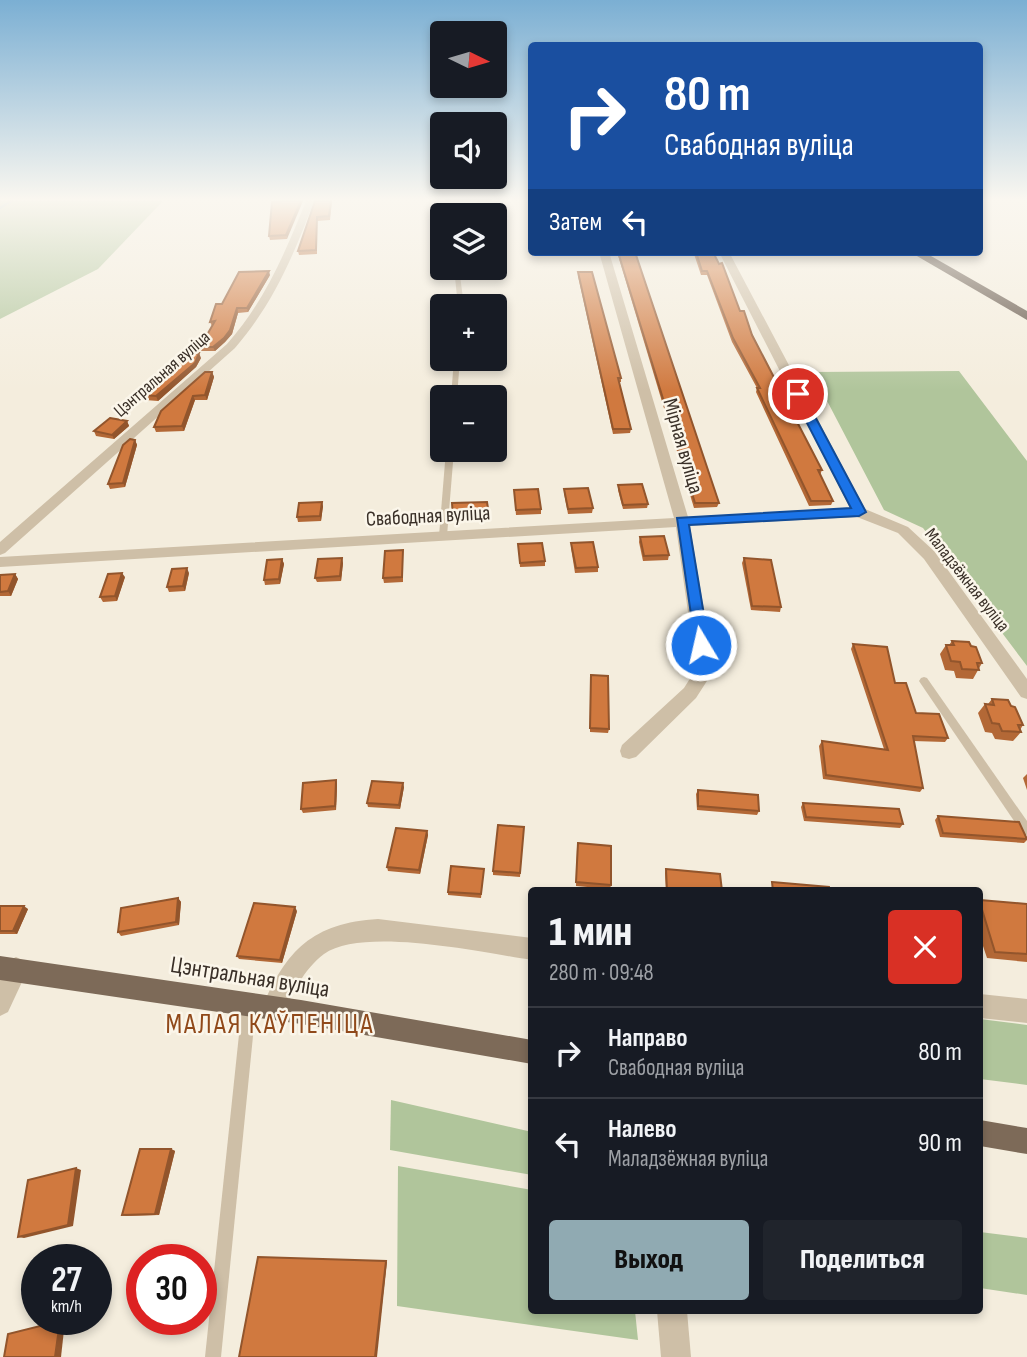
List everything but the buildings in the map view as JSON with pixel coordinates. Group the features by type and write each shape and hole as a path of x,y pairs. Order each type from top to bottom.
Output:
{"highway":[{"path":"937,264 1027,316"},
{"path":"959,264 1027,303"}],"main road":[{"name":"Цэнтральная вуліца","path":"8,969 250,1004 528,1051"},
{"path":"983,1134 1027,1141"}],"street":[{"name":"Цэнтральная вуліца","path":"0,550 231,346 256,320 285,264"},
{"name":"Мірная вуліца","path":"608,264 682,521 705,670 690,693 629,751"},
{"path":"730,264 859,512"},
{"name":"Свабодная вуліца","path":"0,562 859,512"},
{"name":"Маладзёжная вуліца","path":"859,512 903,530 929,555 1027,692"},
{"path":"274,1008 282,988 303,958 325,940 349,930 379,928 528,948"},
{"path":"0,1004 8,969"},
{"path":"983,1006 1027,1011"},
{"path":"673,1314 676,1357"}],"lane":[{"path":"443,536 449,462"},
{"path":"924,681 1027,831"},
{"path":"212,1357 250,1004"}],"green space":[{"path":"0,264 102,264 98,269 0,319"},
{"path":"959,371 1027,461 1027,666 923,528 884,510 812,372"},
{"path":"983,1019 1027,1025 1027,1085 983,1079"},
{"path":"391,1100 528,1131 528,1174 390,1150"},
{"path":"398,1166 528,1189 528,1314 635,1314 638,1340 397,1306"},
{"path":"983,1232 1027,1238 1027,1295 983,1288"}],"district":[{"name":"МАЛАЯ КАЎПЕНІЦА","path":"270,1024"}],"route":[{"path":"701,645 682,521 859,512 798,394"}]}
